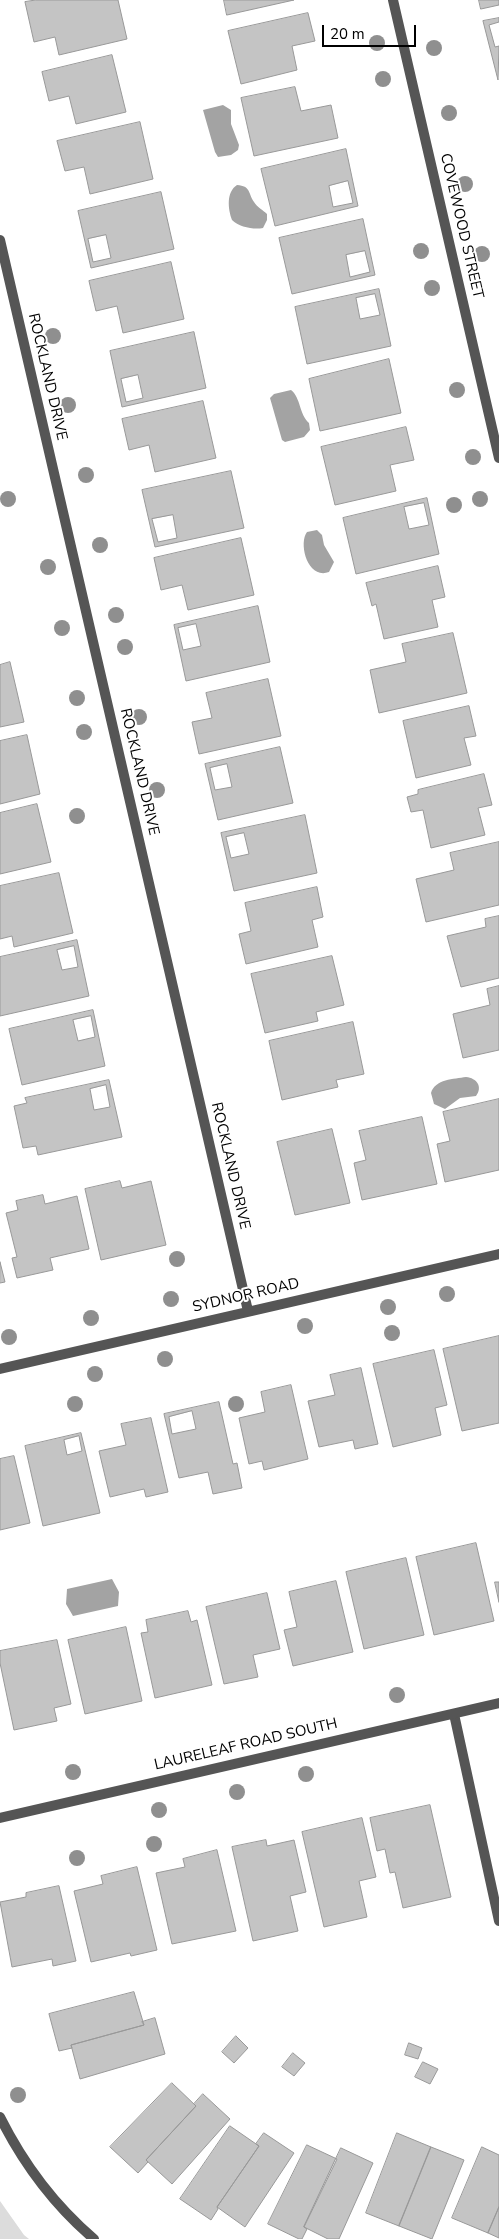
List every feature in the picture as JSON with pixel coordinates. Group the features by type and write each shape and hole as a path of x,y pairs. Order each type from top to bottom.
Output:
{"street":[{"name":"COVEWOOD STREET","path":"393,0 499,458"},
{"name":"ROCKLAND DRIVE","path":"0,240 248,1311"},
{"name":"SYDNOR ROAD","path":"0,1369 499,1254"},
{"name":"LAURELEAF ROAD SOUTH","path":"0,1818 499,1703"},
{"path":"454,1714 499,1921"},
{"path":"0,2117 22,2158 44,2190 94,2239"}],"shaded area":[{"path":"223,105 231,110 231,124 239,145 238,150 231,155 218,157 203,110"},
{"path":"237,185 247,188 255,204 267,214 267,220 263,228 247,227 232,220 229,206 230,196 233,188"},
{"path":"291,390 297,397 303,415 309,423 310,430 304,437 285,442 282,440 270,398 274,394"},
{"path":"317,530 322,535 324,545 334,562 329,572 315,571 310,566 304,552 304,537 307,532"},
{"path":"466,1077 473,1079 478,1084 479,1089 476,1096 460,1098 445,1109 434,1104 431,1093 436,1085 446,1080"},
{"path":"112,1579 119,1592 118,1606 73,1616 66,1604 67,1589"},
{"path":"0,2201 24,2235 29,2239 0,2239"}],"building":[{"path":"36,0 118,0 127,39 59,55 55,37 34,42 25,2"},
{"path":"224,0 294,0 227,15"},
{"path":"479,0 499,0 499,5 481,9"},
{"path":"308,13 315,41 292,46 297,70 241,84 228,31"},
{"path":"499,18 499,22 489,25 495,47 499,46 498,80 483,21"},
{"path":"112,55 126,112 76,124 69,96 49,101 42,72"},
{"path":"295,87 301,111 331,105 338,138 254,156 241,98"},
{"path":"140,122 153,179 90,194 84,167 65,171 57,141"},
{"path":"346,149 358,206 275,226 261,169","holes":["348,181 353,203 333,207 329,186"]},
{"path":"161,192 174,249 91,268 78,211","holes":["106,235 111,258 93,262 88,239"]},
{"path":"363,219 375,275 292,294 279,238","holes":["365,251 370,272 350,277 346,255"]},
{"path":"171,262 184,319 123,333 117,306 96,311 89,281"},
{"path":"379,289 391,346 307,364 295,307","holes":["375,294 380,315 360,319 356,298"]},
{"path":"194,332 206,388 122,407 110,351","holes":["138,375 143,398 126,402 121,379"]},
{"path":"389,359 401,413 320,431 309,379"},
{"path":"203,401 216,458 155,472 149,445 129,450 122,419"},
{"path":"406,427 414,460 390,465 396,491 335,505 321,447"},
{"path":"231,471 244,528 155,547 142,490","holes":["173,515 177,538 158,542 152,519"]},
{"path":"427,498 439,554 356,574 343,518","holes":["424,503 429,525 409,529 404,507"]},
{"path":"241,538 254,595 188,610 182,585 161,590 154,558"},
{"path":"438,566 445,597 432,600 438,627 384,639 376,604 372,606 366,583"},
{"path":"258,606 270,662 186,681 174,625","holes":["196,624 201,646 183,650 178,628"]},
{"path":"453,633 467,693 379,713 370,670 406,662 402,644"},
{"path":"10,662 24,722 0,727 0,665"},
{"path":"268,679 281,736 199,754 192,722 212,718 206,693"},
{"path":"469,706 476,736 464,738 471,765 416,778 403,721"},
{"path":"27,735 40,794 0,804 0,741"},
{"path":"280,747 293,803 218,820 205,764","holes":["227,764 232,787 215,790 210,768"]},
{"path":"484,774 492,805 478,808 485,835 431,848 423,810 411,812 407,797 418,794 418,790"},
{"path":"37,804 51,862 0,874 0,813"},
{"path":"305,815 317,873 234,891 221,833","holes":["244,833 249,854 231,858 226,837"]},
{"path":"499,842 499,905 426,922 416,879 454,870 450,853"},
{"path":"59,873 73,933 14,947 12,936 0,939 0,886"},
{"path":"317,887 323,917 312,920 318,947 246,964 239,934 251,931 245,903"},
{"path":"499,916 499,978 461,987 447,936 486,927 485,919"},
{"path":"77,940 89,996 0,1016 0,957","holes":["74,946 78,967 62,970 57,950"]},
{"path":"332,956 344,1005 316,1012 318,1021 265,1033 251,974"},
{"path":"499,986 499,1050 463,1058 453,1014 490,1005 487,989"},
{"path":"93,1010 105,1066 22,1085 9,1029","holes":["91,1016 95,1037 78,1041 73,1020"]},
{"path":"353,1022 364,1074 336,1080 338,1087 282,1100 269,1041"},
{"path":"109,1080 122,1137 38,1155 36,1146 23,1148 14,1106 27,1103 25,1098","holes":["106,1085 110,1107 94,1110 90,1089"]},
{"path":"499,1099 499,1170 445,1182 437,1144 450,1141 443,1112"},
{"path":"422,1117 437,1184 362,1200 354,1163 366,1160 359,1131"},
{"path":"332,1129 350,1203 295,1215 277,1142"},
{"path":"120,1181 122,1188 151,1181 166,1245 101,1260 85,1189"},
{"path":"43,1195 45,1204 77,1196 89,1249 50,1258 53,1270 17,1278 12,1258 17,1257 6,1213 18,1210 16,1201"},
{"path":"0,1262 5,1282 0,1283"},
{"path":"499,1336 499,1423 462,1431 443,1349"},
{"path":"434,1350 447,1405 435,1408 441,1435 393,1447 373,1364"},
{"path":"361,1368 378,1444 355,1449 353,1440 319,1447 308,1401 335,1395 330,1375"},
{"path":"291,1385 308,1459 264,1470 262,1461 249,1464 239,1418 265,1412 261,1392"},
{"path":"219,1402 233,1464 237,1463 242,1488 213,1494 208,1472 179,1478 164,1414","holes":["192,1411 196,1429 172,1434 169,1417"]},
{"path":"151,1418 168,1492 146,1497 144,1489 110,1497 99,1451 126,1445 121,1424"},
{"path":"81,1433 100,1513 43,1526 25,1446","holes":["79,1436 82,1451 67,1455 64,1440"]},
{"path":"14,1456 30,1523 0,1530 0,1459"},
{"path":"476,1543 494,1621 434,1635 416,1557"},
{"path":"406,1558 424,1635 364,1649 346,1572"},
{"path":"336,1581 353,1652 293,1666 284,1630 297,1627 289,1592"},
{"path":"495,1582 499,1582 499,1602"},
{"path":"267,1593 280,1649 253,1655 258,1677 224,1684 206,1607"},
{"path":"188,1611 191,1622 197,1620 212,1685 155,1698 141,1633 148,1632 146,1620"},
{"path":"126,1627 142,1701 85,1714 68,1640"},
{"path":"57,1640 71,1704 54,1708 57,1721 14,1730 0,1663 0,1651"},
{"path":"430,1805 451,1897 403,1908 395,1872 390,1873 385,1849 377,1851 370,1818"},
{"path":"362,1818 376,1877 359,1881 367,1917 324,1927 302,1832"},
{"path":"266,1840 267,1846 294,1840 306,1892 290,1896 298,1931 253,1941 232,1847"},
{"path":"217,1850 236,1931 172,1944 156,1873 185,1867 183,1859"},
{"path":"137,1867 157,1950 131,1956 130,1953 91,1962 74,1891 103,1884 101,1876"},
{"path":"59,1886 76,1961 53,1966 52,1959 12,1967 0,1902 26,1897 26,1893"},
{"path":"134,1992 144,2025 71,2045 72,2048 59,2051 49,2014"},
{"path":"155,2018 165,2054 80,2079 71,2045 144,2025 142,2022"},
{"path":"236,2036 248,2048 234,2063 222,2052"},
{"path":"409,2043 422,2048 418,2059 405,2055"},
{"path":"293,2053 305,2063 294,2076 282,2067"},
{"path":"423,2062 438,2069 430,2084 415,2077"},
{"path":"172,2083 196,2106 146,2160 148,2162 138,2173 110,2147"},
{"path":"203,2094 230,2119 172,2184 146,2160 196,2106 194,2104"},
{"path":"230,2126 259,2146 217,2207 218,2209 211,2220 180,2199"},
{"path":"264,2133 294,2153 245,2227 217,2207 259,2146 256,2144"},
{"path":"397,2133 431,2147 399,2226 366,2213"},
{"path":"307,2145 337,2159 304,2227 307,2229 302,2239 299,2239 268,2224"},
{"path":"431,2147 464,2160 432,2239 399,2226"},
{"path":"482,2147 499,2155 499,2207 488,2233 452,2218"},
{"path":"341,2148 373,2163 339,2239 328,2239 304,2227"},
{"path":"499,2207 499,2238 488,2233"}]}
